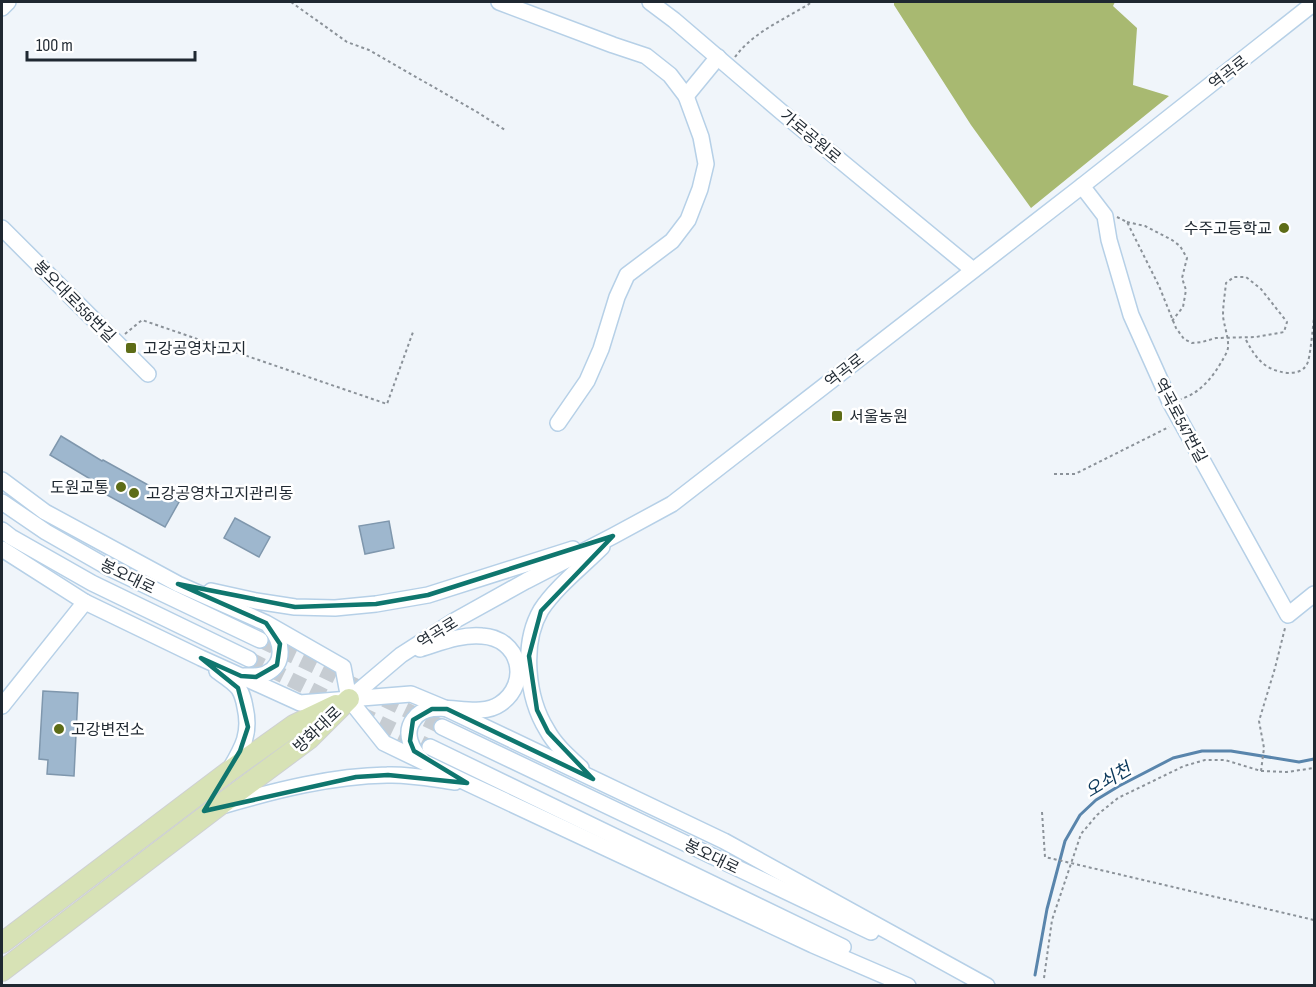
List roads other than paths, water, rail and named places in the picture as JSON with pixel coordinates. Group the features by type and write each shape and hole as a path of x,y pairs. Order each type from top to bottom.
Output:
{"main road":[{"name":"방화대로","path":"2,943 228,772 294,725 349,699"},
{"name":"방화대로","path":"2,971 309,740 349,699"}],"street":[{"path":"2,8 8,2"},
{"path":"499,2 646,56 670,75 686,96 701,137 706,164 700,189 688,220 672,241 627,275 617,297 601,349 586,381 558,423"},
{"name":"가로공원로","path":"650,2 973,270"},
{"name":"역곡로","path":"349,699 401,655 454,621 672,504 1314,3"},
{"path":"686,96 723,62"},
{"name":"역곡로547번길","path":"1082,186 1106,216 1109,240 1131,315 1170,402 1288,615 1314,594"},
{"name":"봉오대로556번길","path":"2,228 148,374"},
{"path":"2,480 45,512 178,584 266,623 344,667 349,699 384,743 427,755 467,783 813,945 908,986"},
{"name":"봉오대로","path":"2,502 46,532 109,568 260,640"},
{"name":"봉오대로","path":"2,530 92,583 249,659"},
{"path":"178,584 295,607 335,608 376,604 428,595 613,537"},
{"path":"593,779 566,754 548,732 537,710 532,692 529,656 533,630 541,611 556,592 613,537"},
{"path":"2,549 85,602 300,703 411,694 447,709 724,841 987,986"},
{"path":"2,706 85,602"},
{"path":"240,676 256,677 268,673 276,665 280,656 280,644 266,623"},
{"path":"401,655 476,635 496,639 505,644 513,653 518,665 519,678 515,688 498,706 486,710 470,711 432,709 423,712 413,720 410,728 410,741 414,752 427,755"},
{"path":"201,658 238,688 244,701 248,720 247,733 228,772"},
{"name":"봉오대로","path":"442,727 982,986"},
{"name":"봉오대로","path":"427,755 922,986"},
{"path":"216,808 266,794 356,777 417,776 467,783"}],"waterway":[{"name":"오쇠천","path":"1035,975 1047,909 1065,841 1080,815 1096,800 1173,758 1202,751 1231,751 1299,762 1314,759"}],"tunnel":[{"path":"260,640 442,727"},
{"path":"249,659 338,703"},
{"path":"359,713 430,747"}],"place":[{"name":"수주고등학교","path":"1284,228"},
{"name":"고강공영차고지","path":"131,348"},
{"name":"서울농원","path":"837,416"},
{"name":"도원교통","path":"121,487"},
{"name":"고강공영차고지관리동","path":"134,493"},
{"name":"고강변전소","path":"59,729"}]}
